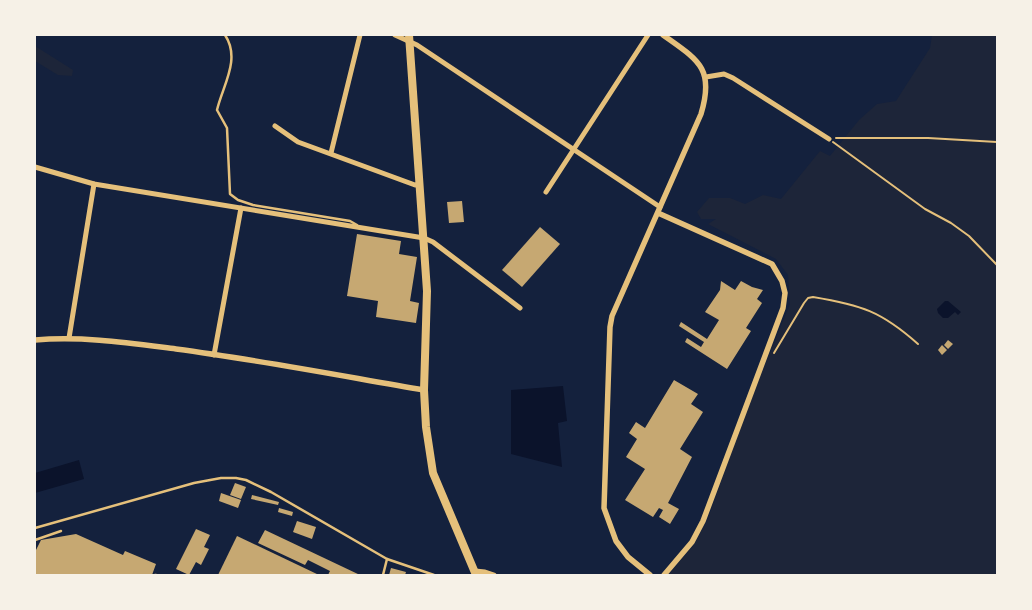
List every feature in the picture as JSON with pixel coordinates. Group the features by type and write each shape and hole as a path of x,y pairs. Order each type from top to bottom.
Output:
{"main road":[{"path":"409,38 428,318 424,390 426,427 433,473 475,573"}],"street":[{"path":"330,153 360,35"},
{"path":"395,35 409,38 575,149 659,210 762,259 777,271 782,281 785,293 783,308 697,534 664,575"},
{"path":"546,192 648,35"},
{"path":"650,575 628,557 616,541 608,523 603,491 612,316 701,114 706,95 706,77 700,65 692,56 663,35"},
{"path":"706,77 724,74 733,78 829,139"},
{"path":"275,126 298,142 415,185 420,184"},
{"path":"35,167 94,184 358,229 424,238 433,242 520,308"},
{"path":"69,338 94,184"},
{"path":"214,354 241,208"},
{"path":"35,340 69,338 214,354 424,390"},
{"path":"475,573 494,575"}],"lane":[{"path":"225,35 232,47 232,61 216,110 227,128 230,194 238,200 253,205 350,221 356,223 358,229"},
{"path":"35,528 194,483 221,478 236,478 246,480 271,492 387,559 434,575"},
{"path":"35,540 61,531"},
{"path":"383,575 387,559"}],"path":[{"path":"829,139 928,138 980,139 997,142"},
{"path":"829,139 925,209 951,223 969,236 997,265"},
{"path":"766,351 777,351 804,303 808,298 813,297 856,305 871,310 889,320 918,344"}],"shaded area":[{"path":"932,35 997,35 997,575 668,575 693,546 707,521 748,406 790,304 788,275 776,259 708,224 716,219 701,219 697,212 709,198 730,198 745,204 763,195 781,199 820,151 830,156 859,120 877,104 896,101 930,48"},
{"path":"35,46 73,70 72,76 58,75 35,61"},
{"path":"945,301 948,301 961,312 958,315 955,312 948,318 943,318 937,309"},
{"path":"563,386 567,421 558,423 562,467 511,454 511,390"},
{"path":"79,460 84,479 35,493 35,473"}],"building":[{"path":"462,201 464,222 449,223 447,202"},
{"path":"540,227 560,244 522,287 502,270"},
{"path":"357,234 401,241 399,254 417,257 410,301 419,303 416,323 376,317 378,301 347,296"},
{"path":"721,281 735,290 741,281 763,290 757,299 762,303 746,328 751,331 727,369 685,342 687,338 701,347 704,342 679,326 681,322 707,339 719,320 705,312 720,290"},
{"path":"948,340 953,344 948,349 944,345"},
{"path":"942,345 947,350 942,355 938,350"},
{"path":"674,380 698,394 691,404 703,412 680,449 692,457 668,503 679,509 670,524 659,517 663,510 659,508 653,517 625,500 645,469 626,457 637,439 629,433 636,422 645,428"},
{"path":"235,483 246,487 241,499 230,495"},
{"path":"221,493 241,500 238,508 219,501"},
{"path":"252,495 279,502 278,505 251,499"},
{"path":"279,508 293,512 292,516 278,512"},
{"path":"297,521 316,527 312,539 293,532"},
{"path":"196,529 210,535 204,547 209,549 201,565 196,562 189,575 176,569"},
{"path":"265,530 360,575 328,575 330,571 308,560 305,565 258,543"},
{"path":"76,534 123,555 125,551 156,564 152,575 35,575 35,552 41,540"},
{"path":"237,536 319,575 218,575"},
{"path":"391,568 406,572 405,575 389,575"}]}
